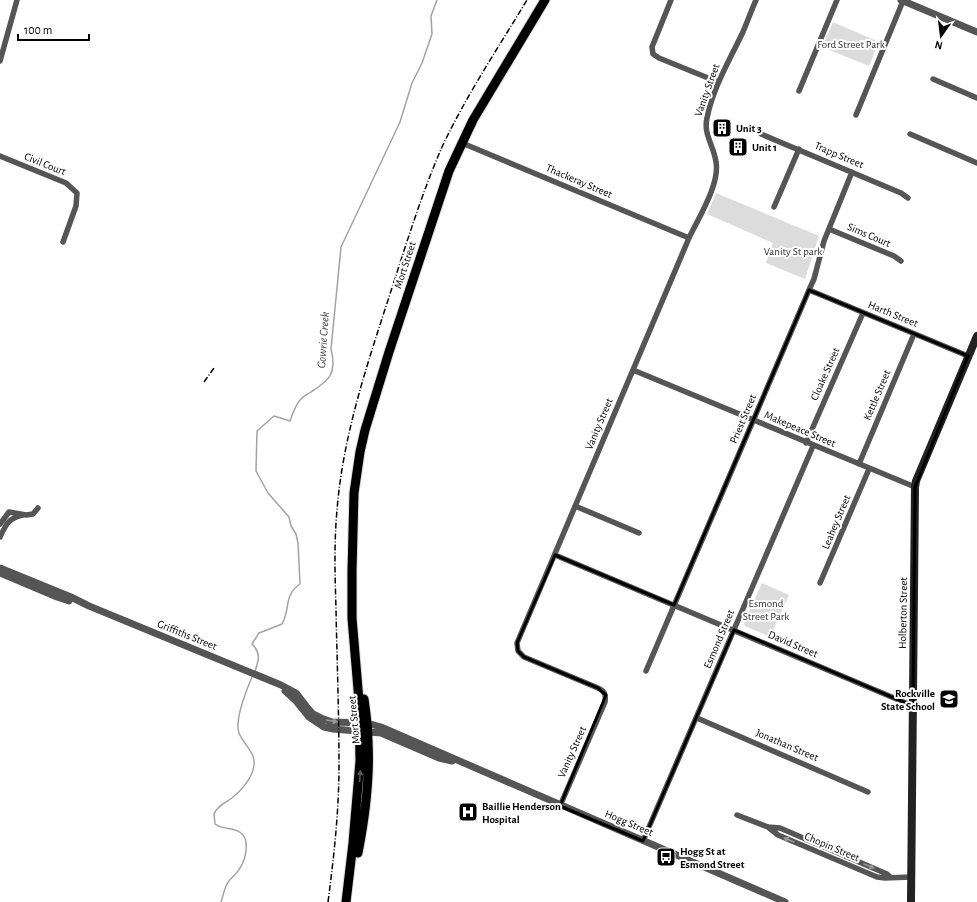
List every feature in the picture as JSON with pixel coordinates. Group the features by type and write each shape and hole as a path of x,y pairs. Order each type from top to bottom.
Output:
{"main road":[{"name":"Mort Street","path":"346,902 364,727 352,626 354,493 360,452 365,430 449,171 473,120 545,0"},
{"name":"Holberton Street","path":"912,902 915,487 916,481 977,336"}],"street":[{"path":"0,62 16,0"},
{"path":"671,0 652,47 653,54 659,58 718,82"},
{"name":"Vanity Street","path":"560,806 605,702 606,695 598,688 524,657 518,651 517,643 689,238 712,188 716,176 716,161 705,126 708,110 718,82 756,0"},
{"path":"799,91 837,0"},
{"path":"856,115 902,1 977,32"},
{"path":"933,79 977,98"},
{"name":"Trapp Street","path":"761,134 901,193 908,198"},
{"path":"910,134 977,163"},
{"name":"Thackeray Street","path":"462,143 689,238"},
{"path":"774,207 799,149"},
{"name":"Civil Court","path":"0,156 66,183 77,193 76,206 63,242"},
{"name":"Priest Street","path":"646,671 810,290 829,229 852,172"},
{"name":"Sims Court","path":"829,229 894,256 901,261"},
{"name":"Harth Street","path":"810,290 968,356"},
{"name":"Cloake Street","path":"806,443 863,313"},
{"name":"Kettle Street","path":"859,464 914,334"},
{"name":"Makepeace Street","path":"633,370 813,446 915,487"},
{"name":"Esmond Street","path":"643,841 813,446"},
{"name":"Leahey Street","path":"820,583 869,469"},
{"path":"575,506 639,533"},
{"path":"0,537 9,521 16,517 33,514 38,508"},
{"path":"0,524 9,512 26,515"},
{"name":"David Street","path":"555,555 913,706"},
{"name":"Griffiths Street","path":"0,568 276,684 290,694 304,712 316,723 324,727 333,729 364,727"},
{"name":"Griffiths Street","path":"0,573 57,597 88,606"},
{"name":"Jonathan Street","path":"697,718 868,792"},
{"name":"Hogg Street","path":"364,727 381,728 785,902"},
{"name":"Chopin Street","path":"738,815 768,827 780,828 887,874 890,877 911,877"}],"highlighted area":[{"path":"809,290 968,356 915,487 913,706 734,630 643,841 560,806 606,695 598,688 524,657 518,651 517,643 555,555 674,605"}],"green space":[{"name":"Ford Street Park","path":"833,22 879,42 869,66 822,47"},
{"name":"Vanity St park","path":"716,193 819,236 805,279 766,263 773,243 707,214"},
{"name":"Esmond Street Park","path":"762,583 789,595 770,637 745,626 744,623"}],"waterway":[{"name":"Gowrie Creek","path":"255,671 258,654 257,650 252,644 259,633 282,624 285,618 291,593 300,584 298,543 296,534 291,526 289,517 268,493 256,471 257,431 274,416 290,421 299,401 323,384 330,375 333,364 331,349 341,247 400,122 412,83 422,63 432,34 431,16 437,0"},
{"name":"Gowrie Creek","path":"221,902 227,884 242,864 246,845 244,836 241,833 215,824 214,814 219,807 243,788 253,770 253,756 241,737 238,727 242,704 252,677"}],"railway":[{"path":"328,902 336,834 339,782 335,535 340,482 350,427 381,321 414,220 434,165 461,109 527,0"},
{"path":"204,382 214,368"}],"place":[{"name":"Unit 3","path":"722,128"},
{"name":"Unit 1","path":"738,147"},
{"name":"Rockville State School","path":"949,699"},
{"name":"Baillie Henderson Hospital","path":"468,812"},
{"name":"Hogg St at Esmond Street","path":"666,857"}]}
